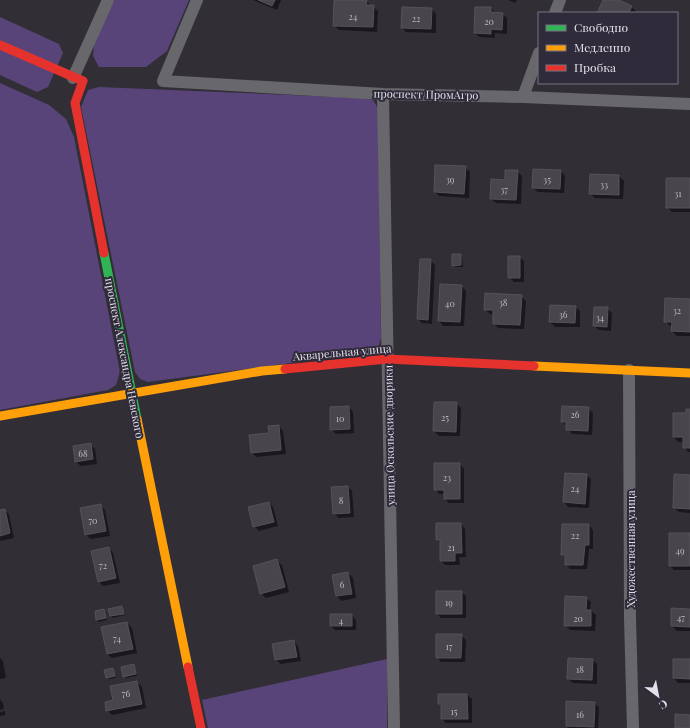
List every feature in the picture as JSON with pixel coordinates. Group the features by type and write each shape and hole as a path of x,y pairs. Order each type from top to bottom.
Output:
{"street":[{"path":"0,45 74,78 108,0"},
{"name":"проспект ПромАгро","path":"197,0 163,81 383,94 523,97 690,104"},
{"path":"555,12 560,0"},
{"path":"523,97 538,56"},
{"name":"проспект Александра Невского","path":"74,78 83,81 75,104 200,728"},
{"name":"улица Оскольские дворики","path":"383,94 394,728"},
{"name":"Акварельная улица","path":"0,416 132,392 262,371 387,359 690,374"},
{"name":"Художественная улица","path":"629,370 630,610 633,728"}],"shaded area":[{"path":"114,0 189,0 167,51 146,67 99,67 93,56 94,45"},
{"path":"0,17 59,44 63,53 48,87 37,92 0,75"},
{"path":"0,83 49,105 66,119 74,137 120,372 116,385 108,390 0,410"},
{"path":"99,87 362,98 373,100 378,108 381,338 378,349 368,353 148,382 140,379 135,372 81,107 88,90"},
{"path":"387,659 387,728 208,728 202,700"}],"building":[{"path":"258,0 275,0 272,6"},
{"path":"334,0 367,0 366,5 374,5 373,27 333,26"},
{"path":"603,0 619,0 632,6 629,12 597,12"},
{"path":"402,7 432,8 431,29 401,28"},
{"path":"475,7 491,7 491,12 503,13 502,30 491,29 491,34 474,33"},
{"path":"435,165 466,166 464,194 434,192"},
{"path":"533,169 561,170 560,189 532,188"},
{"path":"505,170 518,170 516,200 490,199 491,179 505,180"},
{"path":"590,174 619,175 619,195 589,194"},
{"path":"666,178 690,178 690,208 666,208"},
{"path":"452,254 461,254 461,265 452,266"},
{"path":"508,256 520,256 520,278 508,278"},
{"path":"420,259 431,259 428,320 417,319"},
{"path":"440,284 462,285 460,322 438,321"},
{"path":"485,293 522,295 520,325 493,324 493,310 484,310"},
{"path":"665,298 690,299 690,332 671,331 672,322 664,322"},
{"path":"550,305 576,306 575,323 549,322"},
{"path":"594,307 608,307 607,327 593,326"},
{"path":"434,402 457,402 456,432 433,431"},
{"path":"349,406 350,429 330,430 330,407"},
{"path":"562,406 589,407 588,431 566,430 566,422 561,422"},
{"path":"686,409 690,409 690,448 683,448 683,437 673,437 673,413 686,413"},
{"path":"279,425 281,450 251,453 249,435 269,433 268,426"},
{"path":"91,443 93,459 75,462 73,446"},
{"path":"434,463 460,463 460,499 444,499 444,490 434,490"},
{"path":"565,473 587,474 585,504 563,502"},
{"path":"674,474 690,475 690,509 673,508"},
{"path":"348,486 350,513 333,514 331,487"},
{"path":"269,502 274,522 253,527 248,507"},
{"path":"101,504 106,531 85,535 80,508"},
{"path":"5,509 10,533 0,536 0,510"},
{"path":"436,523 461,523 462,553 455,553 455,561 440,561 440,540 436,540"},
{"path":"562,524 589,524 589,545 585,545 583,565 565,565 565,555 561,555"},
{"path":"669,533 690,533 690,566 669,566"},
{"path":"109,547 116,578 98,582 91,551"},
{"path":"277,559 285,587 260,594 253,566"},
{"path":"348,572 352,594 336,596 332,575"},
{"path":"436,591 462,591 462,614 436,614"},
{"path":"565,596 587,597 586,610 591,610 591,626 564,626"},
{"path":"122,606 124,614 110,616 108,609"},
{"path":"671,608 690,609 690,627 671,626"},
{"path":"104,609 106,618 96,620 95,611"},
{"path":"330,614 352,614 352,626 330,626"},
{"path":"127,622 133,649 107,654 101,627"},
{"path":"436,634 462,634 461,658 436,658"},
{"path":"294,640 297,657 275,660 272,644"},
{"path":"568,658 593,659 592,680 567,679"},
{"path":"673,659 690,659 690,679 673,678"},
{"path":"134,664 136,674 123,677 121,667"},
{"path":"113,668 115,676 106,678 104,670"},
{"path":"137,681 142,704 106,711 105,702 113,700 110,686"},
{"path":"438,694 467,694 468,719 441,719 441,704 438,704"},
{"path":"566,701 595,702 594,727 566,726"},
{"path":"675,714 690,715 690,728 675,728"}],"traffic: fast":[{"path":"104,253 137,419"}],"traffic: slow":[{"path":"534,366 690,373"},
{"path":"0,416 262,371 285,369"},
{"path":"137,419 188,667"}],"traffic: jam":[{"path":"0,45 83,81 75,103 104,253"},
{"path":"285,369 387,359 534,366"},
{"path":"188,667 201,728"}]}
